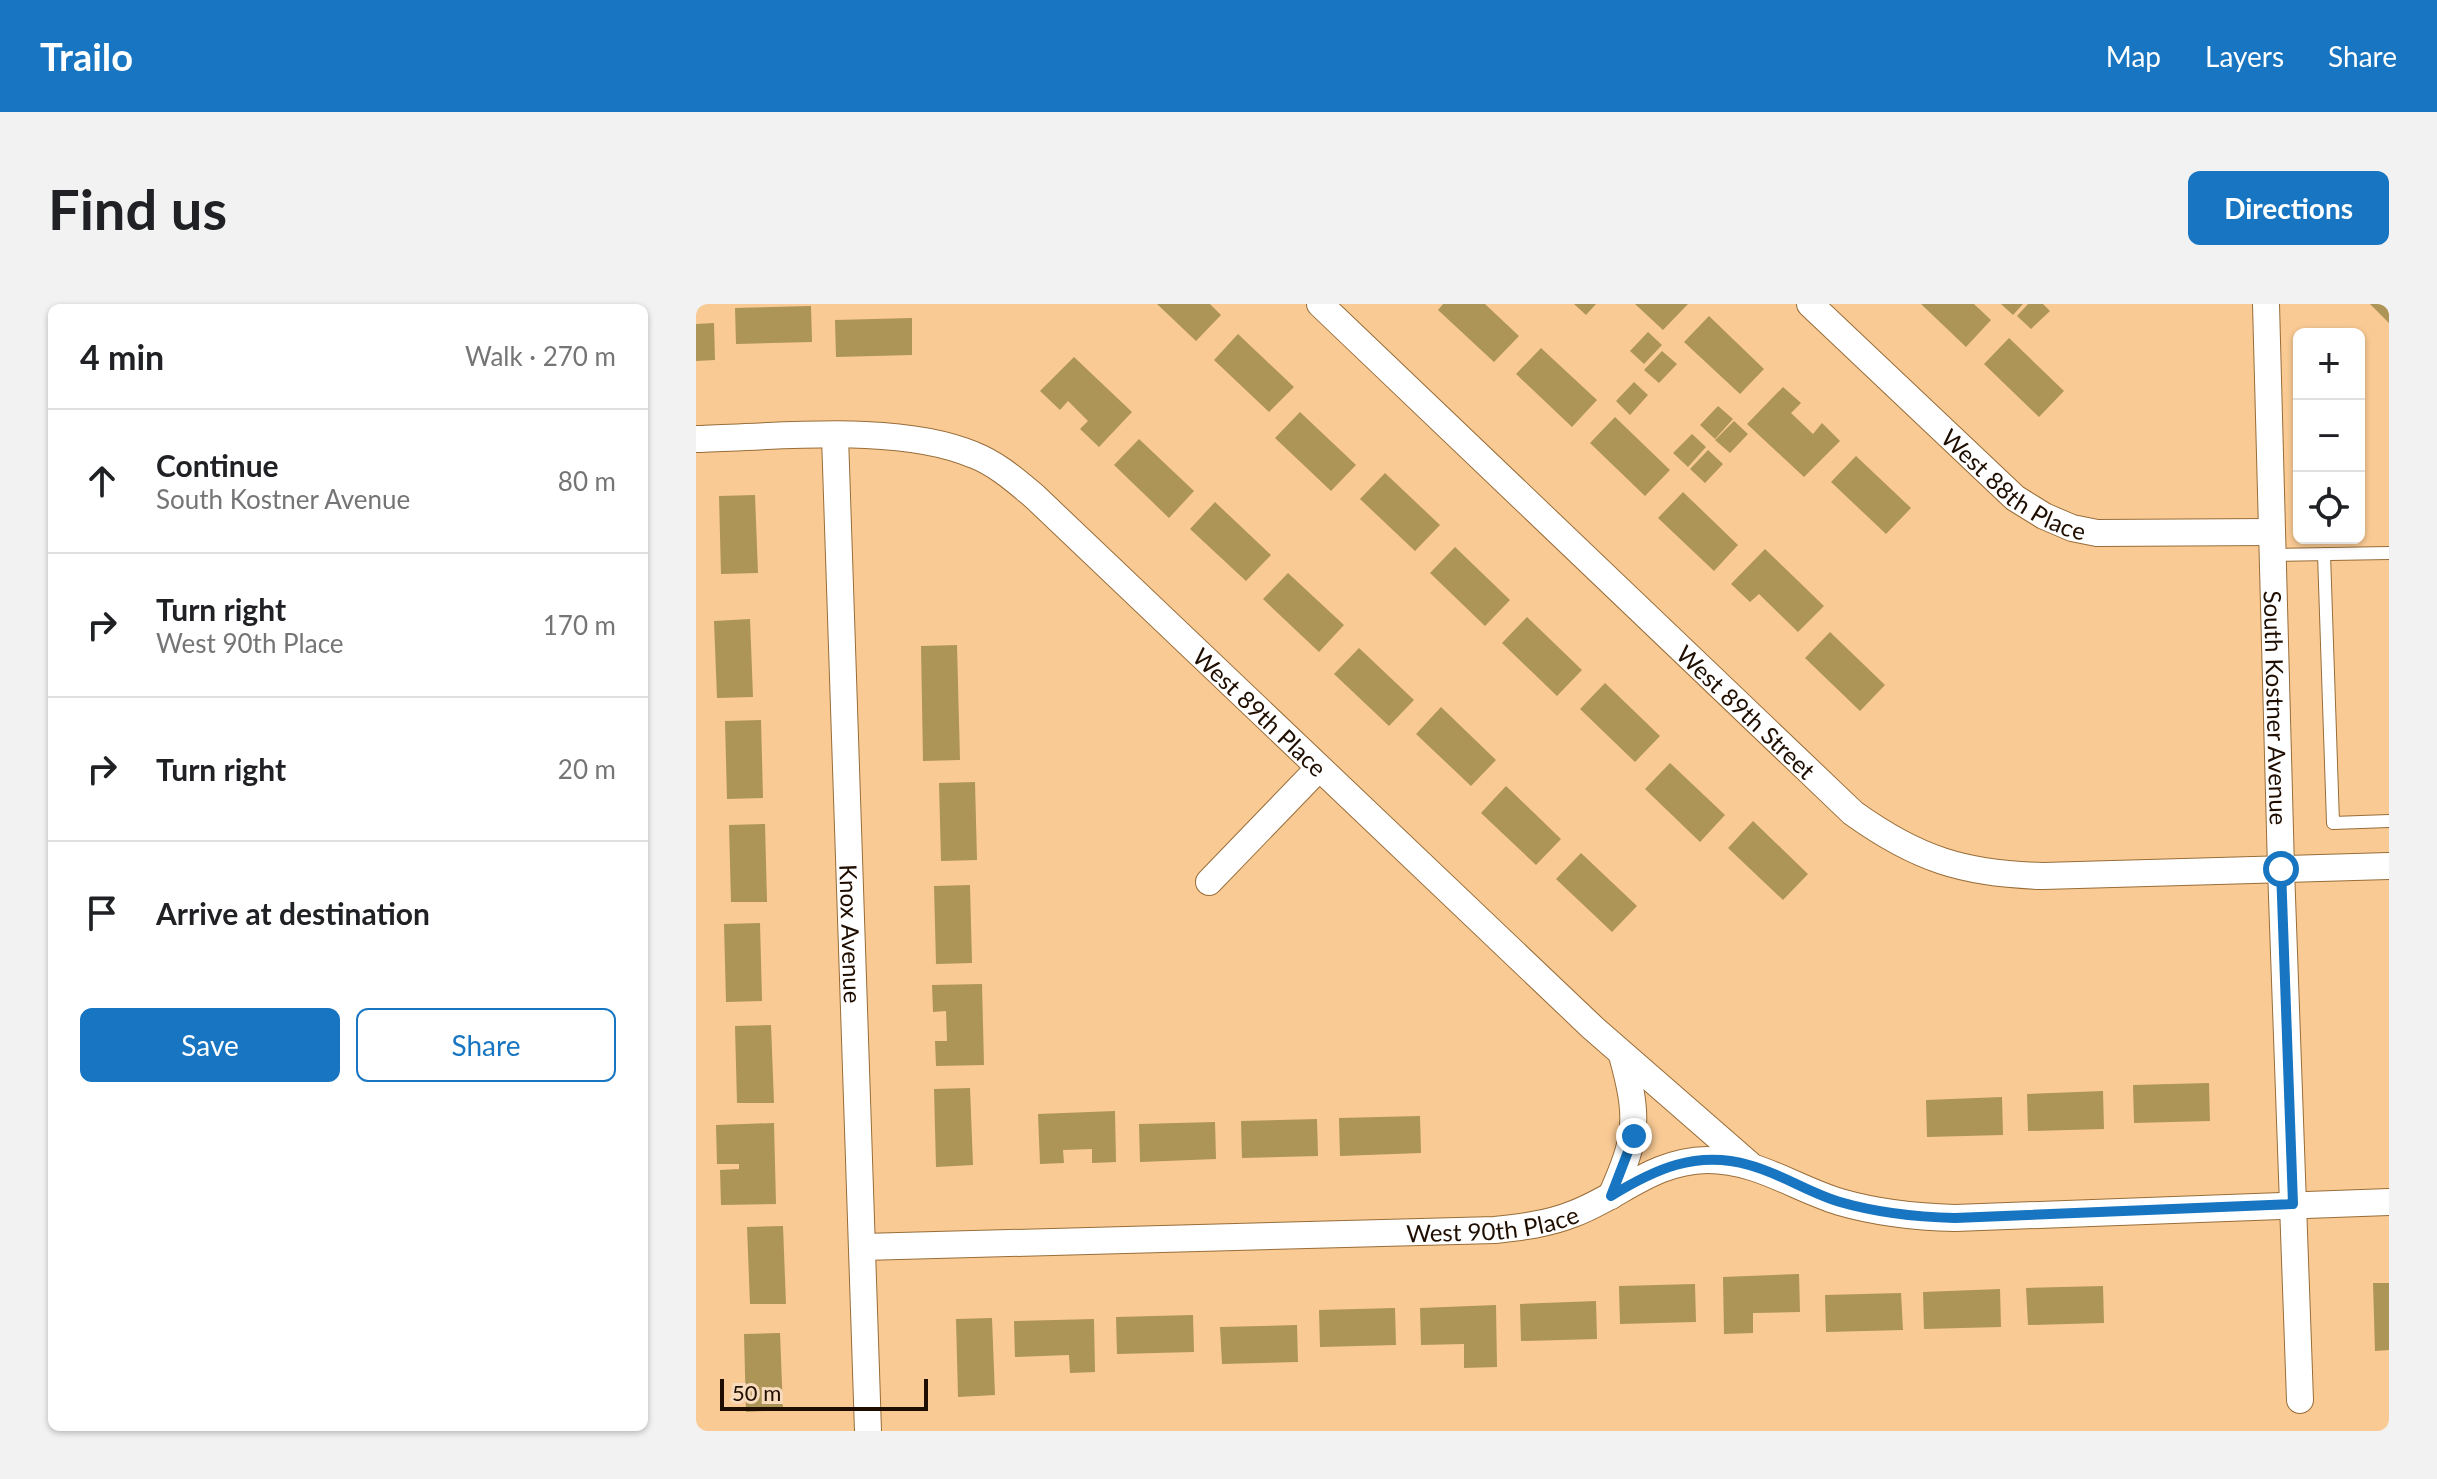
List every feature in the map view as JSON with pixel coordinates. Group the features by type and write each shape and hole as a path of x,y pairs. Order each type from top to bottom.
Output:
{"street":[{"name":"West 89th Street","path":"1320,304 1853,813 1883,834 1923,855 1967,869 2002,875 2389,866"},
{"name":"West 88th Place","path":"1810,304 2015,498 2044,516 2072,528 2120,535 2271,543"},
{"name":"South Kostner Avenue","path":"2266,304 2281,869 2300,1400"},
{"name":"Knox Avenue","path":"835,436 868,1431"},
{"name":"West 89th Place","path":"696,439 901,436 939,443 976,455 1006,473 1034,496 1622,1055 1749,1164"},
{"path":"1209,882 1319,768"},
{"path":"1611,1196 1634,1136 1633,1095 1622,1055"},
{"name":"West 90th Place","path":"863,1247 1495,1230 1535,1225 1574,1214 1649,1173 1678,1162 1709,1160 1749,1164 1839,1202 1914,1217 2389,1202"}],"lane":[{"path":"2271,543 2324,554 2389,553"},
{"path":"2324,554 2333,823 2389,821"}],"building":[{"path":"1157,304 1210,304 1221,315 1196,341"},
{"path":"1443,304 1485,304 1519,336 1494,362 1438,310"},
{"path":"1574,304 1596,304 1586,315"},
{"path":"1635,304 1688,304 1663,330"},
{"path":"1921,304 1974,304 1991,320 1966,347"},
{"path":"2001,304 2023,304 2013,315"},
{"path":"2028,304 2043,304 2050,311 2031,329 2017,316"},
{"path":"2370,304 2389,304 2389,323"},
{"path":"811,306 812,342 736,344 735,308"},
{"path":"1709,316 1764,369 1740,394 1684,342"},
{"path":"912,318 912,355 836,357 835,320"},
{"path":"714,323 715,360 696,361 696,324"},
{"path":"1648,332 1662,345 1644,364 1630,351"},
{"path":"1238,334 1294,387 1269,412 1214,360"},
{"path":"2009,338 2064,391 2039,417 1984,364"},
{"path":"1541,348 1597,400 1572,427 1516,374"},
{"path":"1662,351 1677,364 1659,383 1644,370"},
{"path":"1074,357 1132,412 1099,447 1080,429 1088,421 1068,401 1060,410 1040,391"},
{"path":"1634,382 1648,395 1630,415 1616,401"},
{"path":"1783,387 1801,403 1791,413 1813,434 1822,423 1840,441 1804,477 1747,424"},
{"path":"1718,406 1733,419 1715,439 1700,425"},
{"path":"1300,412 1356,465 1331,491 1275,438"},
{"path":"1615,417 1670,470 1645,496 1590,443"},
{"path":"1734,421 1748,434 1730,453 1715,440"},
{"path":"1692,434 1706,447 1688,467 1673,453"},
{"path":"1139,439 1194,491 1169,518 1114,465"},
{"path":"1708,450 1723,464 1705,483 1690,469"},
{"path":"1856,456 1911,508 1886,534 1831,482"},
{"path":"1385,473 1440,525 1415,551 1360,499"},
{"path":"1683,492 1738,545 1714,571 1658,518"},
{"path":"755,495 758,573 721,574 719,496"},
{"path":"1215,502 1271,555 1246,581 1190,529"},
{"path":"1455,547 1510,600 1485,626 1430,573"},
{"path":"1765,549 1824,606 1798,632 1759,594 1750,602 1731,584"},
{"path":"1288,573 1344,625 1319,652 1263,599"},
{"path":"1527,617 1582,670 1557,696 1502,643"},
{"path":"750,619 753,697 717,698 714,621"},
{"path":"1830,632 1885,685 1860,711 1805,658"},
{"path":"957,645 960,760 923,761 921,646"},
{"path":"1359,648 1414,700 1389,726 1334,674"},
{"path":"1605,683 1660,736 1635,762 1580,709"},
{"path":"1441,707 1496,760 1471,786 1416,734"},
{"path":"761,720 763,798 727,799 725,721"},
{"path":"1670,763 1725,815 1700,842 1645,789"},
{"path":"975,782 977,860 941,861 939,783"},
{"path":"1506,786 1561,839 1536,865 1481,813"},
{"path":"1753,821 1808,874 1783,900 1728,848"},
{"path":"765,824 767,902 731,902 729,825"},
{"path":"1581,853 1637,906 1612,932 1556,879"},
{"path":"970,885 972,963 936,964 934,886"},
{"path":"760,923 762,1001 726,1002 724,924"},
{"path":"982,984 984,1065 936,1066 935,1041 947,1041 946,1011 933,1012 932,985"},
{"path":"771,1025 774,1103 737,1103 735,1026"},
{"path":"2209,1083 2210,1121 2134,1123 2133,1085"},
{"path":"970,1088 973,1165 936,1167 934,1089"},
{"path":"2103,1091 2104,1129 2028,1131 2027,1094"},
{"path":"2002,1097 2003,1135 1927,1137 1926,1100"},
{"path":"1115,1111 1116,1162 1092,1163 1092,1149 1063,1150 1064,1163 1040,1164 1038,1114"},
{"path":"1420,1116 1421,1153 1340,1156 1339,1118"},
{"path":"1317,1119 1318,1156 1242,1158 1241,1121"},
{"path":"1215,1122 1216,1159 1140,1162 1139,1124"},
{"path":"774,1123 776,1204 721,1205 720,1170 739,1169 739,1164 717,1164 716,1125"},
{"path":"783,1226 786,1304 750,1304 747,1227"},
{"path":"1799,1274 1800,1312 1753,1313 1753,1333 1724,1334 1723,1277"},
{"path":"2373,1283 2389,1283 2389,1350 2375,1351"},
{"path":"1695,1284 1696,1322 1620,1324 1619,1286"},
{"path":"2103,1286 2104,1323 2028,1325 2026,1288"},
{"path":"2000,1289 2001,1327 1924,1329 1923,1292"},
{"path":"1901,1293 1903,1330 1826,1332 1825,1295"},
{"path":"1596,1301 1597,1339 1521,1341 1520,1304"},
{"path":"1496,1305 1497,1367 1464,1368 1464,1344 1421,1345 1420,1308"},
{"path":"1395,1308 1396,1345 1320,1347 1319,1310"},
{"path":"1193,1315 1194,1352 1117,1354 1116,1317"},
{"path":"992,1318 995,1395 958,1397 956,1319"},
{"path":"1094,1319 1095,1372 1070,1373 1069,1355 1015,1357 1014,1321"},
{"path":"1297,1325 1298,1362 1222,1364 1220,1327"},
{"path":"780,1333 783,1410 746,1412 744,1334"}],"route":[{"path":"1634,1136 1611,1196 1649,1173 1678,1162 1709,1160 1749,1164 1839,1202 1914,1217 1955,1218 2293,1204 2281,869"}]}
